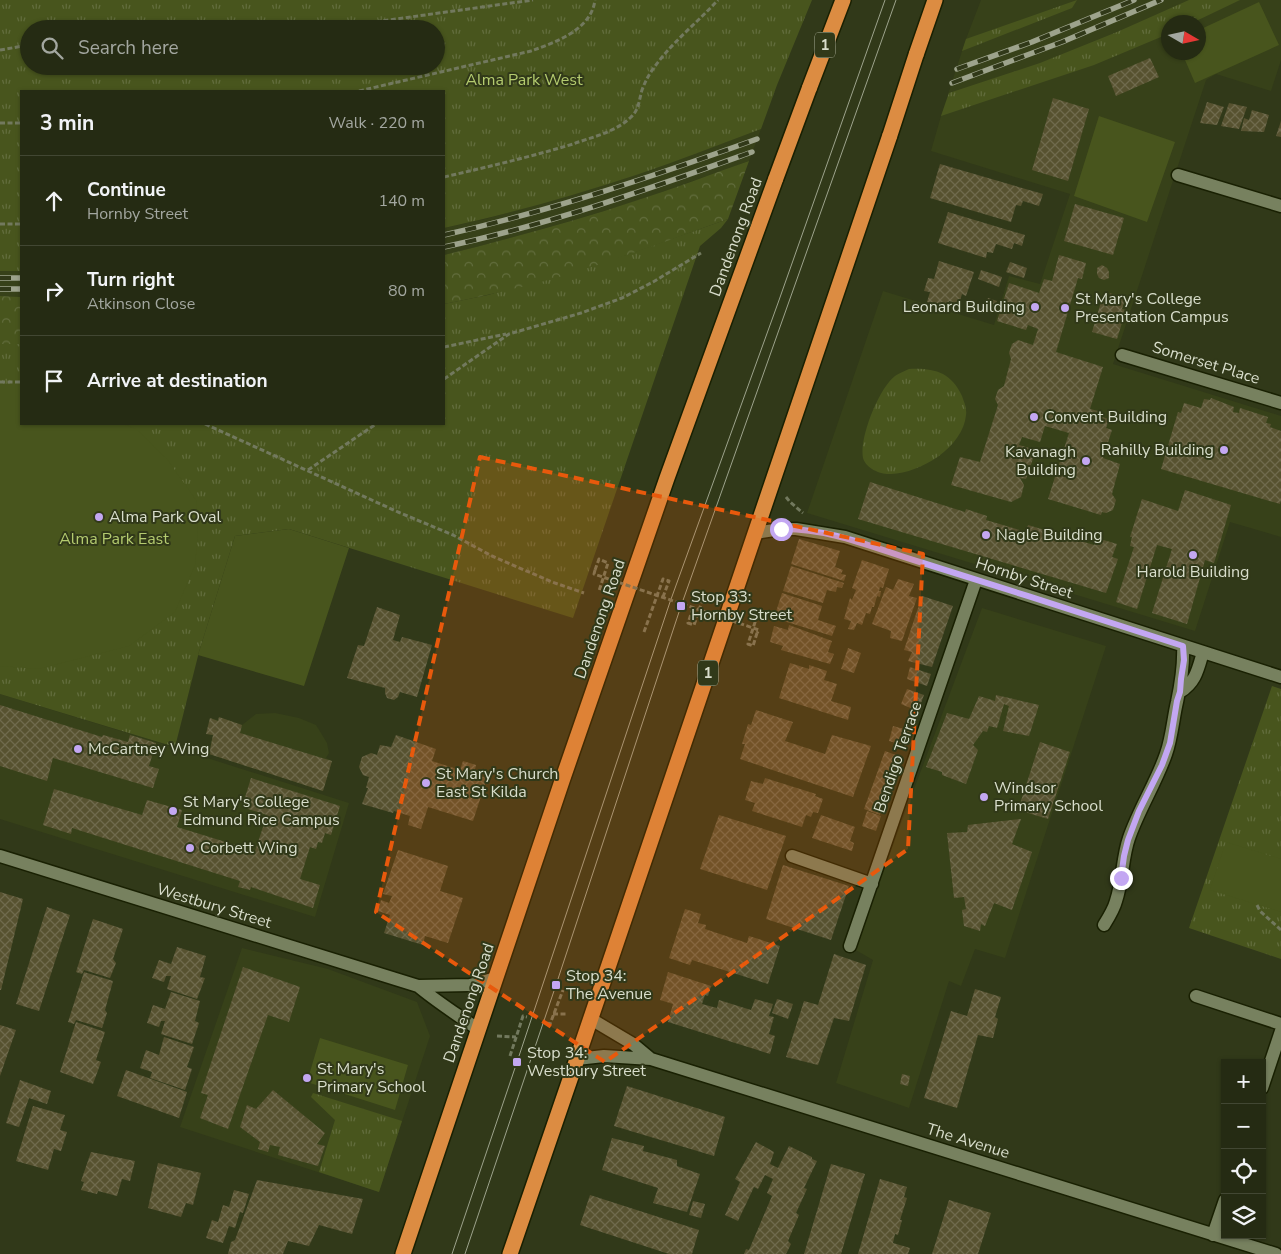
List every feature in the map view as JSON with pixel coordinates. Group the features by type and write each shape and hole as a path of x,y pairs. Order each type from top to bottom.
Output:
{"highway":[{"name":"Dandenong Road","path":"403,1254 666,478 843,0"},
{"name":"1","path":"510,1254 890,135 934,0"}],"street":[{"path":"1178,175 1281,206"},
{"name":"Somerset Place","path":"1122,355 1281,403"},
{"name":"Hornby Street","path":"755,534 796,528 845,537 1281,677"},
{"name":"Bendigo Terrace","path":"850,946 976,580"},
{"path":"1104,925 1116,903 1124,856 1131,832 1166,754 1180,692 1184,660 1183,646"},
{"path":"1180,692 1188,688 1194,680 1203,652"},
{"name":"Westbury Street","path":"0,856 418,986 470,985 496,978"},
{"path":"792,856 872,884"},
{"name":"Westbury Street","path":"418,986 436,1001 479,1030"},
{"path":"1196,996 1281,1024"},
{"name":"The Avenue","path":"591,1019 633,1044 651,1059"},
{"path":"1266,1076 1281,1031"},
{"name":"The Avenue","path":"577,1059 604,1056 651,1059 1276,1254"},
{"path":"1214,1235 1221,1213"}],"path":[{"path":"389,20 533,0"},
{"path":"445,71 531,51 554,43 576,30 587,20 594,10 595,0"},
{"path":"445,177 547,151 590,138 615,129 625,123 638,108 644,85 654,67 718,0"},
{"path":"0,50 20,47"},
{"path":"363,90 428,75"},
{"path":"0,123 20,123"},
{"path":"0,224 20,224"},
{"path":"445,347 509,334 580,313 622,298 701,253"},
{"path":"445,378 509,334"},
{"path":"0,382 20,382"},
{"path":"207,425 398,512 454,535 492,556 552,582 584,593"},
{"path":"308,470 375,425"},
{"path":"599,591 602,582 605,574 608,565 608,563 599,559 594,574 603,577 611,580 629,586 637,588 663,598 740,624 749,627 759,630 753,646 748,644 749,640 752,631 755,622 758,613"},
{"path":"644,632 663,579 669,581 663,598"},
{"path":"693,608 688,623 694,625 704,595"},
{"path":"1257,905 1260,912 1281,930"},
{"path":"547,1023 550,1024 563,990"},
{"path":"553,1014 568,1014"},
{"path":"510,1056 523,1016 527,1017"},
{"path":"497,1036 516,1037"}],"highlighted area":[{"path":"480,457 923,554 908,849 605,1062 376,912"}],"shaded area":[{"name":"St Mary's College Presentation Campus","path":"981,0 1281,0 1281,60 1271,91 1216,74 1206,80 1113,364 1281,416 1281,537 1230,522 1195,631 807,513 883,291 994,325 1009,276 1040,284 1070,194 931,151 941,116"},
{"path":"761,129 749,161 637,201 500,241 445,255 445,228 485,219 640,173"},
{"path":"0,271 20,271 20,297 0,296"},
{"name":"Windsor Primary School","path":"982,608 1106,646 1005,958 975,949 961,986 949,981 909,1108 836,1083 873,960 854,949"},
{"name":"St Mary's College Edmund Rice Campus","path":"0,694 349,803 315,917 0,819"},
{"path":"275,713 299,718 316,725 321,733 327,743 329,753 326,758 332,761 323,791 209,754 213,735 206,734 210,718 218,720 219,717 242,725 256,714"},
{"name":"St Mary's Primary School","path":"242,948 328,969 417,1002 430,1036 379,1192 180,1127"}],"green space":[{"name":"Alma Park West","path":"0,0 812,0 761,129 615,182 566,197 445,228 445,90 20,90 20,271 0,271"},
{"path":"1077,0 1072,8 962,51 966,39"},
{"path":"1189,0 1240,0 1206,16 1161,15 1161,37 1094,65 941,116 949,93 1040,63"},
{"path":"1259,2 1279,45 1195,83 1185,60 1206,60 1206,27"},
{"path":"1099,116 1175,142 1147,222 1074,196"},
{"path":"749,161 728,219 559,277 445,304 445,255 588,216 664,192"},
{"name":"Alma Park East","path":"728,219 721,228 700,246 573,618 289,529 235,536 199,652 175,747 0,694 0,344 20,344 20,425 445,425 445,304 488,295 626,255"},
{"path":"0,296 20,297 20,344 0,344"},
{"path":"909,369 926,369 941,373 953,382 958,388 966,407 963,427 957,438 939,456 915,469 891,474 875,471 867,465 863,458 867,426 877,402 889,382 895,376"},
{"name":"Alma Park Oval","path":"0,392 20,392 20,425 126,425 136,429 167,459 196,500 198,534 195,565 175,612 129,646 38,669 0,666"},
{"path":"289,529 349,548 304,686 198,655 235,536"},
{"path":"1272,686 1281,689 1281,959 1189,928"},
{"path":"1226,842 1281,859 1281,912 1210,890"},
{"path":"320,1038 408,1065 395,1110 307,1082"},
{"path":"313,1093 402,1121 379,1192 319,1172 335,1120 311,1097"}],"building":[{"path":"1150,58 1159,77 1116,96 1108,76"},
{"path":"1053,98 1089,109 1068,181 1032,170"},
{"path":"1207,102 1224,107 1217,125 1200,123"},
{"path":"1229,103 1247,107 1239,129 1221,126"},
{"path":"1252,110 1269,115 1264,132 1241,131 1244,118 1249,120"},
{"path":"1281,121 1281,137 1276,136"},
{"path":"940,164 1043,194 1039,206 1023,201 1021,206 1016,205 1011,222 930,198"},
{"path":"1075,204 1124,218 1113,255 1064,241"},
{"path":"948,212 1025,235 1022,246 1014,243 1012,249 996,244 993,253 987,252 986,258 938,243"},
{"path":"1059,255 1086,263 1082,279 1078,278 1056,352 1103,367 1090,409 1103,412 1102,417 1109,419 1106,428 1112,430 1103,458 1120,464 1112,494 1116,500 1113,510 1106,513 1102,512 1101,515 1048,499 1069,433 1045,426 1040,442 1022,437 1019,445 1036,450 1026,479 1020,478 1024,485 1021,497 1011,502 951,485 960,457 980,462 998,405 995,399 998,390 1004,386 1011,359 1009,353 1012,344 1018,340 1033,345 1038,329 1028,325 1026,330 997,321 1009,283 1039,293 1044,279 1052,281"},
{"path":"939,261 974,272 966,296 962,294 959,304 949,301 947,308 927,302 930,292 924,291 928,278 934,279"},
{"path":"1010,262 1027,268 1024,278 1006,272"},
{"path":"1102,265 1109,272 1109,278 1104,280 1099,278 1097,274 1097,268"},
{"path":"981,270 1002,277 999,287 978,279"},
{"path":"1110,293 1125,299 1122,309 1126,310 1117,339 1092,332 1101,302 1107,304"},
{"path":"988,298 997,301 995,309 985,306"},
{"name":"Rahilly Building","path":"1211,398 1234,407 1233,412 1239,413 1240,408 1268,417 1266,423 1271,424 1270,427 1281,431 1280,504 1161,469 1178,412 1181,413 1184,403 1201,408 1204,399 1210,400"},
{"name":"Nagle Building","path":"870,482 965,512 966,509 987,516 986,520 1026,532 1028,525 1094,545 1097,538 1117,544 1112,557 1118,559 1106,593 858,519"},
{"name":"Harold Building","path":"1185,490 1231,505 1214,563 1205,560 1187,624 1152,613 1172,549 1157,545 1137,609 1116,602 1134,547 1130,546 1132,537 1130,537 1142,499 1178,511"},
{"path":"799,539 840,551 835,567 843,570 841,574 846,575 844,581 791,564"},
{"path":"862,560 889,569 883,588 880,587 880,597 877,596 870,614 866,613 862,625 857,623 854,630 848,629 851,621 844,619 850,598 852,600 856,590 852,588"},
{"path":"791,566 844,583 842,588 837,587 836,592 827,590 823,603 783,591"},
{"path":"898,579 914,584 909,596 917,598 902,641 890,638 891,631 872,624 886,587 893,590"},
{"path":"782,593 822,606 818,620 836,626 832,636 774,618"},
{"path":"922,596 953,606 932,667 908,661 912,652 904,650"},
{"path":"377,607 400,615 393,640 400,642 402,637 432,645 417,697 400,692 394,700 387,698 385,688 347,678 358,645 364,646"},
{"path":"789,625 832,641 828,652 834,654 830,664 781,650 783,646 770,642 774,626 788,630"},
{"path":"848,648 861,653 854,673 841,669"},
{"path":"790,663 809,669 809,665 827,671 824,680 837,684 831,701 851,707 848,720 779,698"},
{"path":"910,667 931,674 927,686 907,679"},
{"path":"907,689 924,695 918,711 901,704"},
{"path":"996,695 1039,705 1029,736 1003,731 1009,706 1004,704 997,728 989,726 987,732 983,731 973,745 978,750 966,784 942,775 942,772 926,767 947,713 969,719 979,696 995,701"},
{"name":"McCartney Wing","path":"0,705 102,737 103,735 128,742 130,735 156,743 149,766 159,769 153,788 53,758 47,781 0,766"},
{"path":"756,710 793,722 785,741 825,754 832,735 871,746 853,797 740,759 745,744 742,744 748,724 751,725"},
{"path":"219,717 242,725 240,733 332,761 323,791 209,754 213,735 206,734 210,718 218,721"},
{"path":"893,726 911,731 906,746 889,741"},
{"name":"St Mary's Church East St Kilda","path":"396,735 436,749 432,761 460,770 463,761 476,765 474,774 487,778 473,821 428,807 421,829 408,825 410,816 362,804 368,788 366,788 369,777 363,775 359,767 362,757 371,753 377,755 380,745 391,747"},
{"path":"1040,742 1070,752 1048,819 1018,810"},
{"path":"885,751 901,757 880,815 864,809"},
{"name":"Corbett Wing","path":"251,778 340,806 331,835 325,833 322,843 318,842 316,849 310,847 300,879 320,885 313,908 251,887 250,890 238,887 240,881 72,828 71,834 43,825 54,789 142,815 147,800 182,810 177,827 255,851 267,815 242,807"},
{"path":"765,778 816,794 815,796 823,799 818,813 813,812 811,817 806,815 802,827 752,811 755,803 745,800 751,781 763,784"},
{"path":"867,811 881,816 876,831 862,826"},
{"path":"719,815 786,836 767,890 700,869"},
{"path":"821,815 855,827 850,841 854,843 852,851 812,838"},
{"path":"1021,819 1012,844 1032,852 1012,910 994,903 985,926 981,924 980,931 964,926 962,910 966,909 964,897 954,898 947,833 967,832 968,825"},
{"path":"398,850 448,866 440,891 463,898 448,943 425,936 423,945 384,933 390,915 378,911 381,900 389,903 392,896 383,894"},
{"path":"783,865 849,886 831,940 766,919"},
{"path":"0,892 23,899 1,990 0,990"},
{"path":"47,907 70,915 39,1011 16,1004"},
{"path":"685,909 701,914 698,923 706,925 705,929 747,943 749,936 780,946 768,984 692,960 690,965 669,958"},
{"path":"93,919 123,929 113,959 116,963 110,978 84,970 82,974 76,972"},
{"path":"177,947 206,956 200,977 205,978 197,999 167,989 171,976 166,976 164,982 152,978 159,960 171,964"},
{"path":"834,954 866,965 849,1021 834,1018 818,1065 786,1057 804,1001 818,1005"},
{"path":"243,967 300,987 289,1022 268,1015 228,1129 200,1118 208,1095 201,1093"},
{"path":"84,972 113,981 102,1028 76,1020 74,1024 68,1022"},
{"path":"668,972 711,986 708,996 705,995 702,1004 717,1008 719,1000 751,1010 755,999 773,1004 769,1016 774,1017 769,1034 775,1036 770,1054 668,1022 673,1004 660,1000"},
{"path":"975,989 1001,997 995,1017 998,1019 993,1038 978,1035 957,1108 924,1098 951,1011 967,1016"},
{"path":"171,992 200,1001 195,1021 199,1023 192,1044 161,1034 165,1021 161,1021 159,1027 147,1023 153,1005 165,1009"},
{"path":"777,999 793,1004 788,1019 772,1013"},
{"path":"76,1022 105,1032 96,1060 101,1062 93,1084 60,1072"},
{"path":"0,1025 16,1030 0,1076"},
{"path":"164,1037 194,1047 187,1067 192,1069 185,1090 150,1078 152,1072 140,1068 146,1050 159,1055"},
{"path":"126,1070 187,1092 179,1118 117,1096"},
{"path":"902,1074 910,1076 908,1086 900,1084"},
{"path":"20,1080 51,1091 47,1104 29,1098 19,1127 6,1123"},
{"path":"627,1086 725,1117 714,1156 614,1126"},
{"path":"273,1090 325,1133 317,1144 325,1146 318,1166 278,1155 280,1147 270,1145 268,1152 258,1149 260,1142 240,1127 247,1105 256,1109"},
{"path":"33,1106 65,1115 60,1130 67,1132 61,1151 54,1149 48,1170 16,1161"},
{"path":"612,1138 644,1146 643,1151 677,1160 677,1166 700,1174 687,1212 653,1203 658,1188 602,1170"},
{"path":"756,1142 774,1152 770,1164 778,1168 789,1146 817,1161 804,1188 807,1189 796,1213 799,1215 788,1241 791,1244 786,1254 744,1254 746,1249 749,1250 772,1196 767,1193 773,1179 765,1175 758,1189 754,1187 738,1221 725,1215 740,1182 735,1179"},
{"path":"91,1152 135,1161 130,1181 122,1179 117,1196 98,1191 97,1194 81,1190 84,1182 81,1181"},
{"path":"158,1163 201,1173 193,1205 186,1203 181,1217 148,1208"},
{"path":"831,1164 865,1174 841,1254 804,1254"},
{"path":"880,1179 907,1187 904,1197 907,1198 900,1220 902,1220 898,1235 895,1234 893,1243 910,1248 908,1254 858,1254"},
{"path":"257,1180 363,1199 352,1234 319,1225 309,1246 288,1241 283,1254 228,1254 231,1242 235,1240"},
{"path":"234,1190 249,1194 243,1213 240,1212 235,1228 229,1226 223,1243 206,1238 212,1220 218,1222 223,1205 229,1207"},
{"path":"590,1195 699,1230 692,1254 669,1254 580,1225"},
{"path":"949,1200 991,1213 978,1254 932,1254"},
{"path":"693,1201 705,1204 701,1218 689,1215"}],"tram line":[{"path":"452,1254 670,602 885,0"},
{"path":"465,1254 681,606 896,0"}],"railway":[{"path":"957,69 1032,42 1134,0"},
{"path":"952,83 1062,42 1161,0"},
{"path":"445,235 563,204 757,139"},
{"path":"445,247 561,217 752,152"},
{"path":"0,278 20,278"},
{"path":"0,289 20,289"}],"place":[{"name":"Leonard Building","path":"1035,307"},
{"name":"St Mary's College Presentation Campus","path":"1065,308"},
{"name":"Convent Building","path":"1034,417"},
{"name":"Rahilly Building","path":"1224,450"},
{"name":"Kavanagh Building","path":"1086,461"},
{"name":"Alma Park Oval","path":"99,517"},
{"name":"Nagle Building","path":"986,535"},
{"name":"Harold Building","path":"1193,555"},
{"name":"Stop 33: Hornby Street","path":"681,606"},
{"name":"McCartney Wing","path":"78,749"},
{"name":"St Mary's Church East St Kilda","path":"426,783"},
{"name":"Windsor Primary School","path":"984,797"},
{"name":"St Mary's College Edmund Rice Campus","path":"173,811"},
{"name":"Corbett Wing","path":"190,848"},
{"name":"Stop 34: The Avenue","path":"556,985"},
{"name":"Stop 34: Westbury Street","path":"517,1062"},
{"name":"St Mary's Primary School","path":"307,1078"}],"route":[{"path":"781,529 801,529 845,537 1183,646 1184,667 1170,743 1128,840 1121,878"}]}
